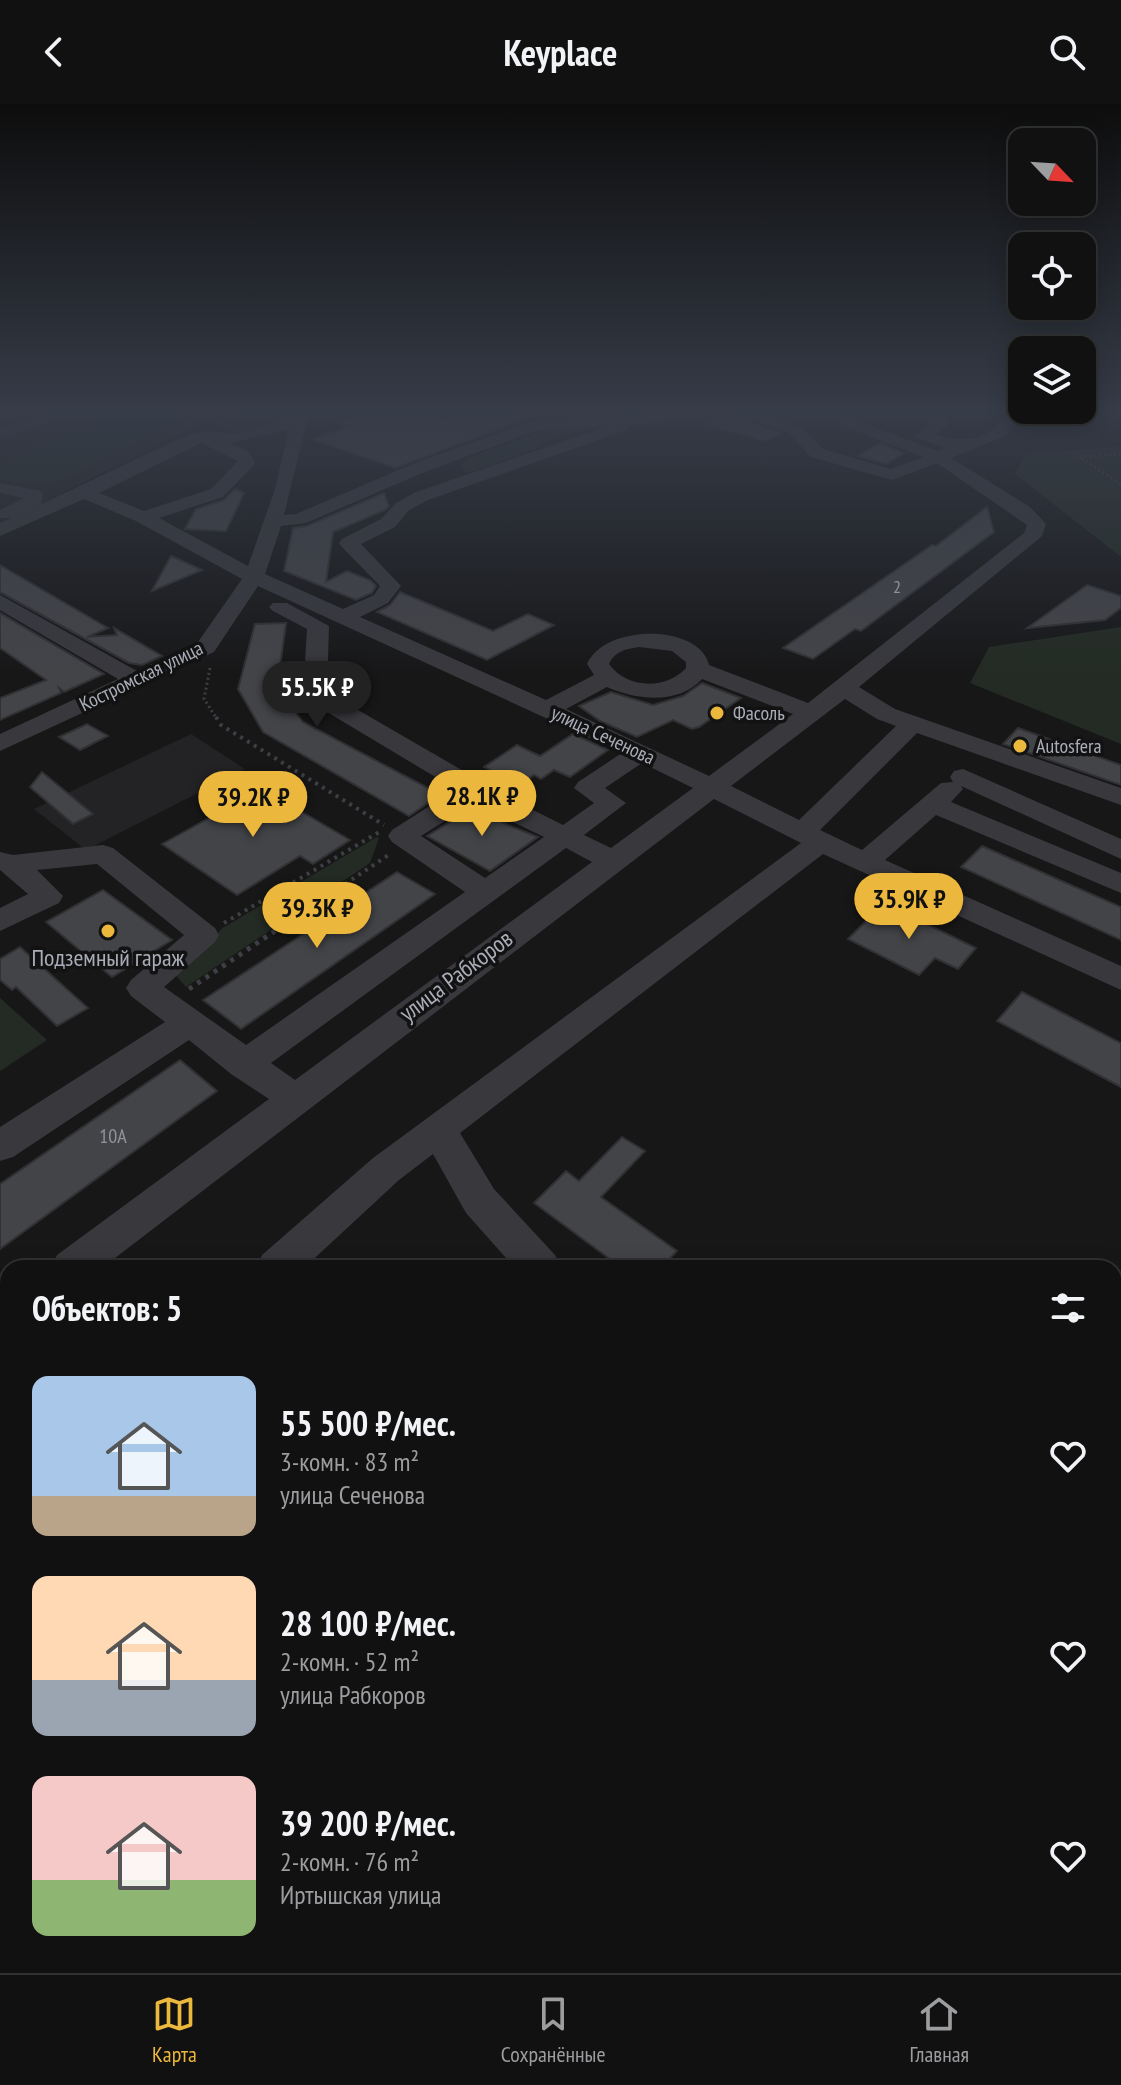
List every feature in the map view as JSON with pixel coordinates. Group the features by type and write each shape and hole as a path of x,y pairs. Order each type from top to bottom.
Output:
{"street":[{"path":"0,517 35,499"},
{"path":"0,530 70,499"},
{"name":"улица Сеченова","path":"99,499 143,517 254,577 641,752 811,837 1121,979"},
{"path":"143,517 198,499"},
{"name":"Костромская улица","path":"0,743 206,647 254,577 280,499"},
{"path":"275,521 299,519 345,499"},
{"path":"345,616 381,599 391,586 349,543 388,523 402,507 416,499"},
{"name":"улица Рабкоров","path":"81,1260 844,688 1032,536 1037,524 1010,499"},
{"path":"286,592 270,602 318,626 315,695 507,808 569,836 612,860"},
{"path":"0,601 136,680"},
{"path":"639,640 678,645 697,660 698,669 693,677 668,689 636,689 607,678 598,664 601,654 610,647 639,640"},
{"path":"698,669 809,712"},
{"path":"548,709 607,678"},
{"path":"844,688 864,702 913,723 1121,797"},
{"path":"285,1260 386,1169 811,837 913,723"},
{"path":"866,862 994,750"},
{"path":"243,1065 612,803 587,788 641,752"},
{"path":"963,777 1121,850"},
{"path":"1029,845 1087,785"},
{"path":"933,804 1121,884"},
{"path":"449,806 402,836 485,892"},
{"path":"6,863 103,854 204,935 142,988 243,1065 294,1098"},
{"path":"0,921 48,896 6,863"},
{"path":"0,1146 177,1014"},
{"path":"438,1129 480,1201 534,1260"}],"path":[{"path":"204,935 387,827 221,725 204,699 210,668 206,647"},
{"path":"177,1014 409,841"}],"shaded area":[{"path":"0,499 50,499 0,524"},
{"path":"1047,499 1121,499 1121,557"},
{"path":"1121,627 1121,744 970,683 989,647"},
{"path":"191,734 245,769 86,850 34,809"},
{"path":"377,837 370,863 186,987 172,971 215,938 221,929"},
{"path":"0,998 47,1040 0,1071"}],"building":[{"path":"241,499 226,531 185,529 196,509 224,500"},
{"path":"369,499 386,499 389,506 385,510 333,532 326,582 347,571 370,580 376,586 372,593 356,600 284,571 293,528 307,526"},
{"path":"987,507 994,532 861,631 855,629 813,659 783,648 932,545 936,546"},
{"path":"171,556 202,570 152,591"},
{"path":"0,565 108,628 87,637 117,635 114,628 162,656 142,665 129,663 0,592"},
{"path":"1087,585 1121,596 1121,608 1105,620 1027,628"},
{"path":"400,592 493,631 528,614 554,625 487,660 377,612 390,605"},
{"path":"0,613 104,674 64,692 59,688 61,693 0,720 0,698 46,680 0,648"},
{"path":"286,623 277,688 303,722 445,797 437,797 409,816 263,732 238,689 255,624"},
{"path":"702,683 741,698 692,729 673,720 637,737 600,721 579,706 611,692 653,705 683,696"},
{"path":"87,724 108,736 80,750 59,737"},
{"path":"1018,728 1121,765 1121,785 1003,744"},
{"path":"573,734 608,750 570,777 554,770 541,779 534,775 520,785 484,767 517,745 540,756"},
{"path":"42,772 93,814 73,824 30,787"},
{"path":"249,780 350,840 313,864 300,856 237,895 162,844 227,808 214,799"},
{"path":"464,803 538,837 490,871 427,836 461,815"},
{"path":"982,846 1121,907 1121,940 961,867"},
{"path":"397,872 435,894 241,1029 203,1000"},
{"name":"Подземный гараж","path":"103,890 172,940 112,977 46,922"},
{"path":"884,903 976,948 958,969 935,958 919,975 848,939"},
{"path":"20,947 88,1008 57,1026 16,987 12,990 0,980 0,959"},
{"path":"1022,992 1121,1043 1121,1087 997,1021"},
{"path":"180,1060 217,1091 0,1249 0,1184"},
{"path":"622,1137 645,1151 601,1197 677,1251 669,1260 611,1260 534,1203 566,1171 579,1181"}],"place":[{"name":"Фасоль","path":"717,713"},
{"name":"Autosfera","path":"1020,746"},
{"name":"Подземный гараж","path":"108,931"}]}
